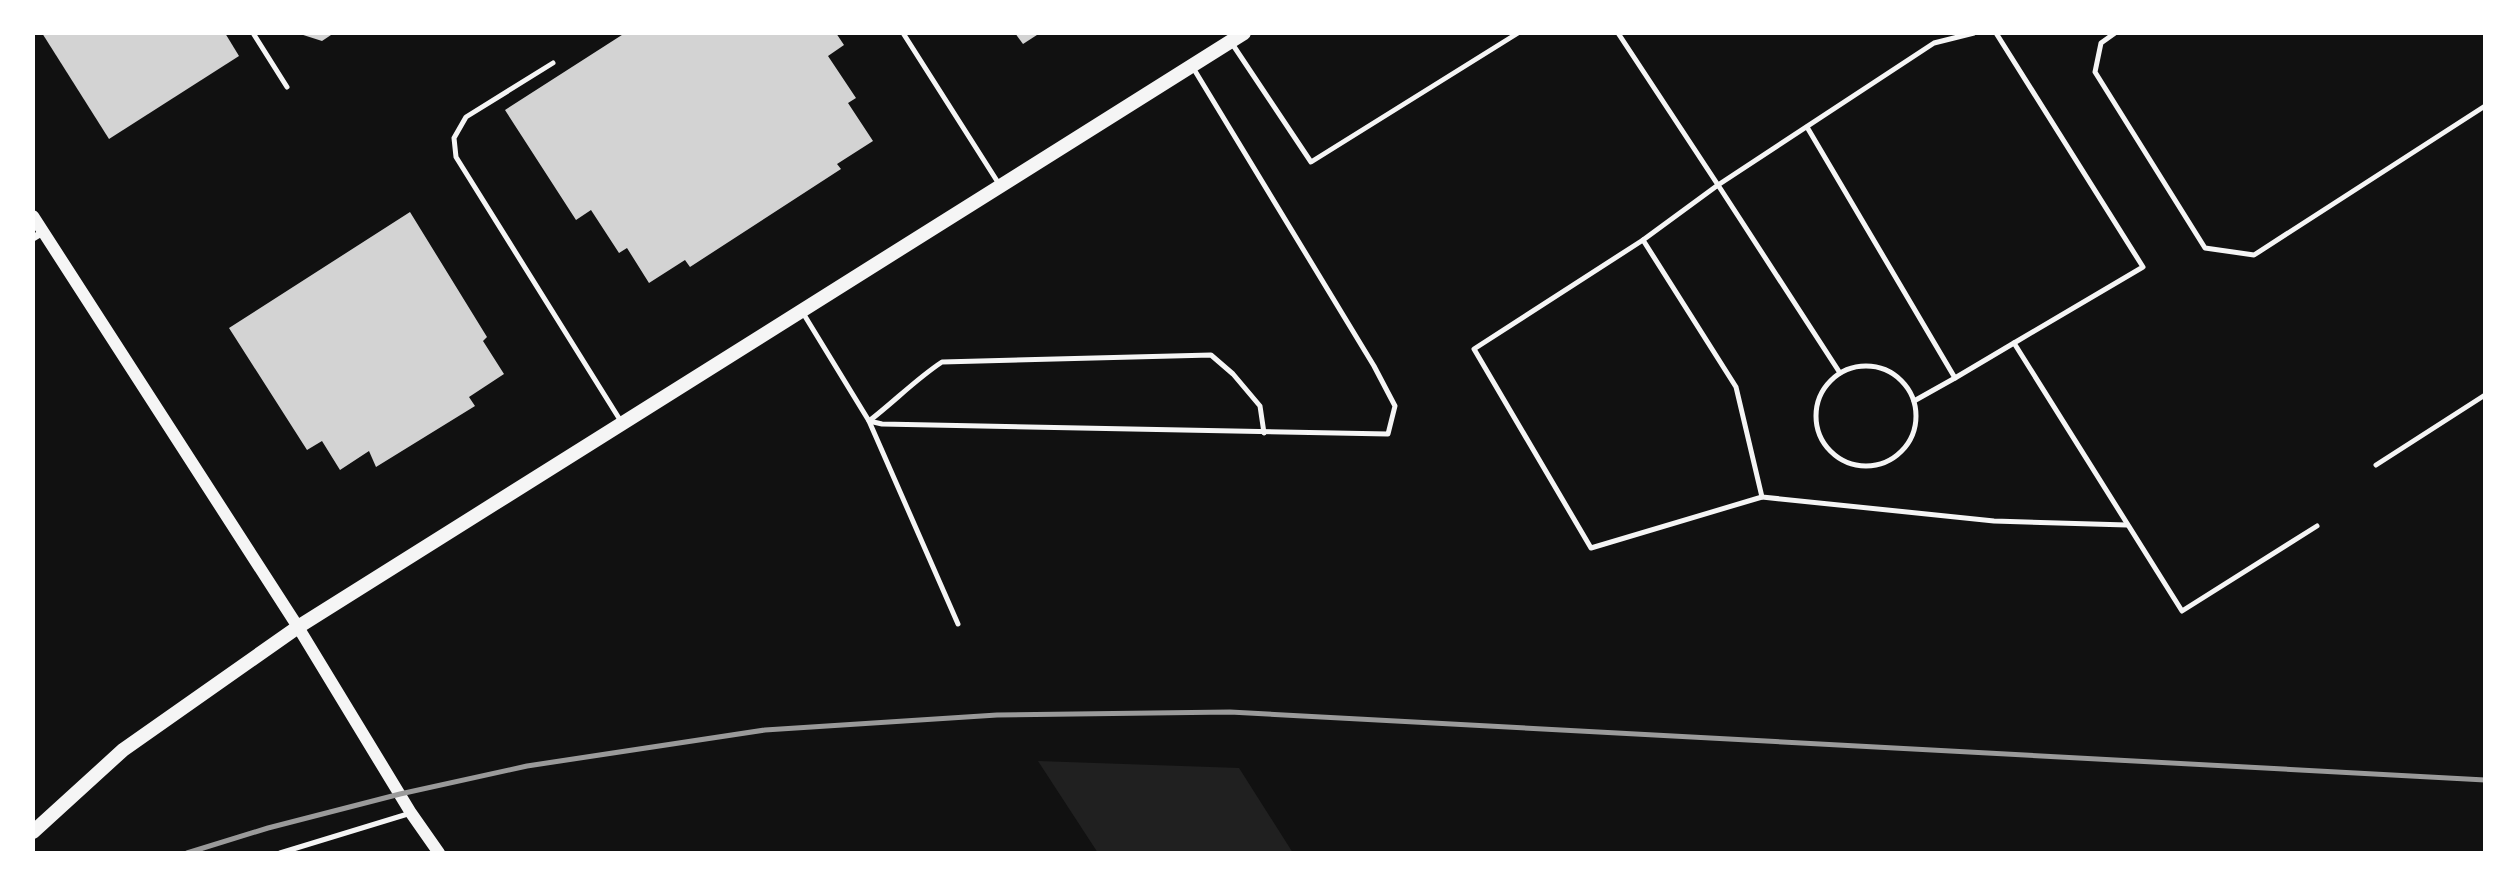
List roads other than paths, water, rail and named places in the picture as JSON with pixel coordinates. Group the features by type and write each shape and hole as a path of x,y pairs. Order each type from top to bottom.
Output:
{"main road":[{"path":"33,832 123,750 298,627 1244,33"}],"street":[{"path":"33,216 38,235 298,627 411,813 439,853"}],"lane":[{"path":"253,33 287,87"},
{"path":"904,33 1000,186"},
{"path":"1231,42 1311,162 1518,33"},
{"path":"1618,33 1840,373"},
{"path":"1974,33 1934,43 1718,185 1643,240 1474,349 1591,548 1762,497 1994,521 2127,525"},
{"path":"1914,401 2143,267 1996,33"},
{"path":"2115,33 2101,43 2095,72 2205,248 2254,255 2485,106"},
{"path":"553,63 466,117 454,138 456,157 623,423"},
{"path":"869,421 882,424 1388,435 1395,406 1374,366 1192,66"},
{"path":"1807,127 1955,378"},
{"path":"1643,240 1736,387 1762,497"},
{"path":"802,311 869,421 958,624"},
{"path":"2014,343 2182,611 2317,526"},
{"path":"869,421 899,398 916,380 942,362 1211,355 1233,374 1260,406 1264,433"},
{"path":"1853,367 1884,368 1908,387 1914,401 1917,416 1914,432 1906,446 1895,457 1880,464 1864,466 1849,463 1830,449 1818,429 1816,413 1819,398 1828,384 1840,373 1853,367"},
{"path":"2376,465 2485,395"},
{"path":"280,853 411,813"}],"railway":[{"path":"187,853 268,828 400,794 527,766 765,730 997,715 1230,712 2485,780"}]}
